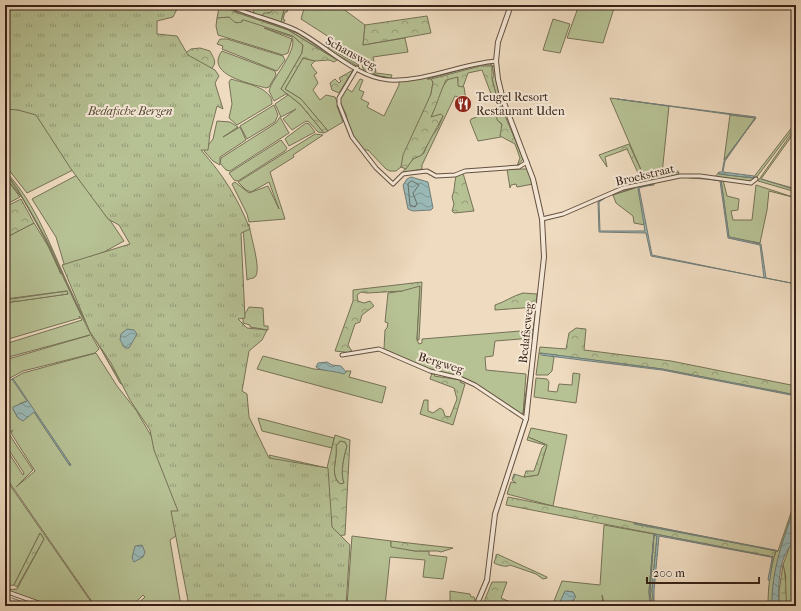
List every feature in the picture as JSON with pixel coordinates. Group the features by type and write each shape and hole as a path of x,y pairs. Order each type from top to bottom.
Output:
{"street":[{"name":"Schansweg","path":"227,5 296,30 357,68 379,78 399,80 444,72 482,62 496,61"},
{"name":"Bedafseweg","path":"476,606 487,580 495,514 526,419 543,270 542,219 528,162 501,95 496,61 501,30 511,5"},
{"path":"357,68 340,95 338,102 345,117 349,133 363,153 393,184 403,174 410,172 427,172 436,176 455,175 465,171 519,167 528,162"},
{"name":"Broekstraat","path":"542,219 563,214 623,188 675,177 694,176 751,183 756,179"},
{"name":"Bergweg","path":"342,355 379,349 430,371 453,375 475,385 526,419"},
{"path":"5,591 47,606"}],"green space":[{"name":"Bedafsche Bergen","path":"5,5 179,5 173,17 157,21 157,34 177,36 188,55 215,70 219,76 215,83 223,109 217,106 210,133 208,150 201,150 217,169 229,187 250,229 241,233 245,318 238,319 247,328 267,330 262,340 249,351 242,391 247,394 249,417 269,458 328,468 332,527 350,545 346,606 189,606 171,511 178,511 154,450 150,430 130,400 111,363 90,332 62,265 130,244 119,225 108,219 71,169 36,115 18,110 5,109"},
{"path":"216,5 221,5 235,12 288,30 337,60 334,62 329,60 315,61 303,58 285,89 301,99 328,131 324,133 300,104 281,89 302,53 303,45 293,36 244,20 237,23 229,17 217,18 219,8"},
{"path":"256,5 278,5 270,13 267,13 281,22 285,5 289,5 283,19 285,20 282,23 237,8 253,13"},
{"path":"278,5 285,5 281,22 262,16 264,13 270,13"},
{"path":"305,5 338,5 365,25 363,45 405,38 408,52 373,57 376,72 364,66 376,73 392,75 391,78 379,76 363,69 362,64 325,44 329,37 301,19"},
{"path":"579,5 615,5 603,43 567,38"},
{"path":"236,10 299,34 341,62 288,30 235,12"},
{"path":"427,16 431,33 363,45 365,25"},
{"path":"230,17 236,23 244,19 293,36 303,45 302,53 281,89 300,104 324,133 318,132 309,122 306,121 292,130 283,119 296,109 281,117 275,104 288,95 286,94 274,101 269,91 291,50 293,43 292,37 264,28 292,39 288,53 283,55 218,35 216,26 217,18"},
{"path":"553,19 570,24 560,53 543,50"},
{"path":"220,39 227,39 283,56 285,60 277,71 222,49 223,46 217,44"},
{"path":"325,45 359,65 357,66 324,47"},
{"path":"200,48 210,51 213,56 215,63 210,70 180,57 191,49"},
{"path":"222,51 275,71 276,75 269,87 266,88 241,81 224,72 219,66 218,59"},
{"path":"303,58 315,61 311,65 317,73 314,75 318,83 313,90 320,100 326,95 335,97 345,121 337,106 343,122 328,131 301,99 285,89"},
{"path":"490,63 492,65 479,65 427,79 431,79 433,82 431,94 401,167 396,171 386,169 368,150 363,150 350,132 346,114 340,102 340,98 346,88 352,92 360,79 363,80 359,90 364,92 361,99 369,103 367,107 384,116 399,85 399,81 477,64"},
{"path":"492,65 495,68 499,95 497,98 492,79 494,76"},
{"path":"480,66 492,66 492,79 497,98 493,99 482,70 468,73 463,87 458,86 458,77 446,80 431,117 441,114 443,116 422,155 413,159 406,169 401,167 403,155 431,94 433,82 431,79"},
{"path":"353,70 339,93 332,90 330,83 335,79 339,83 341,81 339,78"},
{"path":"454,76 458,77 458,82 464,87 466,100 455,96 422,165 422,169 402,173 413,159 424,153 429,140 438,128 443,116 431,117 442,88 449,79"},
{"path":"231,79 250,84 268,93 272,104 237,125 229,118 232,104 229,82"},
{"path":"610,98 669,106 662,174 648,177 648,179 679,172 678,175 631,185 630,183 645,179"},
{"path":"499,101 523,159 517,166 520,158 515,144 500,136 502,124 497,120 496,103"},
{"path":"274,105 278,115 275,122 247,139 240,126"},
{"path":"5,108 38,114 75,169 27,193 5,165"},
{"path":"498,109 499,122 502,124 501,137 478,141 470,121 471,119"},
{"path":"730,115 756,118 724,160"},
{"path":"280,117 289,133 230,171 226,170 220,163 221,158 276,123"},
{"path":"217,121 230,122 238,127 223,137 240,127 246,140 220,157 220,165 213,161 204,151 213,139"},
{"path":"796,122 796,125 756,178 751,182 715,177 719,172 719,174 753,178"},
{"path":"306,123 309,124 315,132 289,146 285,139"},
{"path":"796,127 796,130 761,179 796,189 796,192 758,181"},
{"path":"315,134 323,135 293,155 294,157 270,172 285,219 249,222 247,214 232,184 235,182 249,193 268,186 279,209 269,182 251,192 246,190 238,182"},
{"path":"281,140 287,148 285,151 238,181 234,180 229,173"},
{"path":"629,144 645,179 638,181 639,175 627,149 605,157 607,167 599,155"},
{"path":"507,169 528,169 533,184 517,187 516,184 511,185 510,188"},
{"path":"5,171 26,198 35,213 76,303 90,329 78,308 49,244 17,188"},
{"path":"5,173 22,198 6,178 20,197 5,205"},
{"path":"463,173 474,211 454,213 452,211 454,204 452,197 456,176"},
{"path":"79,174 124,241 104,252 65,267 56,237 32,199"},
{"path":"690,176 723,180 727,196 739,199 738,210 731,211 733,220 752,220 756,185 796,198 769,191 767,210 760,243 729,237 721,180 689,178"},
{"path":"654,182 654,185 638,187 645,225 634,223 633,216 616,203 613,195 635,188 612,195 612,193"},
{"path":"21,199 34,223 5,238 5,207"},
{"path":"34,223 48,246 61,274 53,256 99,349 95,353 23,371 10,378 9,375 5,379 5,360 90,335 5,358 5,344 82,320 79,316 80,318 5,340 5,303 68,294 67,291 5,299 5,238"},
{"path":"249,224 255,252 257,273 255,277 247,280 243,228"},
{"path":"422,282 419,340 417,340 420,286 402,291 361,292 357,295 358,301 364,303 370,301 374,306 362,315 360,322 355,324 348,345 353,353 335,351 353,301 353,290"},
{"path":"413,286 420,286 417,340 419,344 422,343 422,339 533,330 539,288 533,338 495,341 493,356 485,357 486,370 526,374 523,414 529,370 525,416 461,377 434,371 384,349 385,330 388,323 385,322 388,293 402,291"},
{"path":"67,291 68,294 5,303 5,300"},
{"path":"523,293 537,294 536,307 495,310 495,305"},
{"path":"249,307 263,308 264,326 268,326 268,330 250,327 250,325 243,323 243,317"},
{"path":"576,328 586,329 584,350 671,361 796,386 796,395 662,369 539,353 540,347 566,349 569,333"},
{"path":"98,345 121,382 127,388 120,383"},
{"path":"96,353 117,386 136,410 157,446 179,510 180,533 170,540 181,606 135,606 145,597 143,595 132,606 95,606 5,476 5,447 23,475 24,473 5,444 5,437 9,434 33,470 16,487 35,471 11,433 13,430 5,435 5,383 23,373","holes":["27,401 71,465 70,466 34,412 18,418 13,409 21,403"]},
{"path":"539,353 554,357 552,371 548,375 536,375"},
{"path":"263,356 314,369 346,372 351,371 349,377 386,387 382,403 257,369"},
{"path":"432,373 435,375 434,376 461,380 460,382 465,384 453,425 420,414 424,400 428,400 428,411 433,413 440,408 443,410 445,416 450,417 457,399 454,388 430,379"},
{"path":"573,373 580,374 576,403 534,397 536,378 547,379 549,382 548,391 557,392 559,384 572,385"},
{"path":"258,418 334,438 332,448 262,431"},
{"path":"531,428 567,435 553,506 507,494 511,482 516,483 512,480 514,474 524,477 538,475 547,445 528,437"},
{"path":"335,435 350,440 345,535 333,536 285,489 269,455 327,468","holes":["340,441 345,442 347,446 342,469 344,483 340,484 334,471 336,446"]},
{"path":"528,437 547,445 538,475 524,477 526,471 534,471 542,448 545,445 527,440"},
{"path":"340,441 345,442 347,446 342,469 344,483 340,484 334,471 336,446"},
{"path":"5,478 94,606 50,606 5,590 17,589 44,539 40,533 14,585 5,586"},
{"path":"508,497 776,551 774,557 506,505"},
{"path":"796,498 796,503 783,541 774,579 772,606 768,606 768,592 772,565"},
{"path":"604,525 654,534 649,591 650,606 605,606 602,595 603,606 566,606 574,600 573,592 567,591 558,606 552,606 562,581 600,585"},
{"path":"40,533 44,539 17,587 14,585"},
{"path":"654,535 657,536 652,590 654,606 652,606 650,592"},
{"path":"352,536 391,541 391,546 415,551 429,551 429,555 447,557 443,579 423,577 425,560 390,557 385,606 347,606"},
{"path":"391,541 453,548 441,552 415,551 391,547"},
{"path":"796,541 796,571 792,583 795,606 787,606 784,589 786,577 783,565 790,545"},
{"path":"497,554 547,578 543,579 536,574 510,565 505,566 494,563"},
{"path":"783,565 787,606 779,606 779,591"},
{"path":"492,582 507,582 501,598 519,606 503,606 495,602 493,606 485,606 483,604"},
{"path":"450,591 470,594 471,597 474,597 476,602 474,606 450,606"}],"water":[{"path":"617,99 756,117 725,161 723,172 754,176 753,178 719,174 719,172 722,172 724,161 755,118"},
{"path":"411,177 428,182 433,208 431,210 413,211 408,209 403,185 407,179"},
{"path":"707,179 721,180 729,237 761,244 766,278 796,284 764,278 760,245 728,238 720,181"},
{"path":"653,184 639,188 652,255 749,275 651,256 646,233 599,232 598,202 605,198 599,202 600,231 645,231 638,187"},
{"path":"127,329 134,330 137,334 129,348 125,348 120,340 121,334"},
{"path":"541,353 662,369 796,396 662,370 541,355"},
{"path":"327,362 332,365 341,366 346,372 344,374 316,367 318,363"},
{"path":"12,379 71,465 70,466 34,412 23,421 18,418 13,407 27,401"},
{"path":"796,503 796,541 790,546 782,562 779,580 779,606 772,606 772,593 779,554"},
{"path":"634,524 775,550 778,551"},
{"path":"654,534 773,557 770,580 769,581 768,579 772,559 771,557 659,536 654,606 652,590 657,536 654,535 650,606 649,591"},
{"path":"142,545 145,552 143,557 134,562 132,558 135,546"},
{"path":"565,591 573,592 576,597 566,606 558,606"}],"waterway":[{"path":"667,173 678,171"},
{"path":"761,179 796,190"},
{"path":"513,479 515,475"},
{"path":"12,598 34,606"}],"place":[{"name":"Teugel Resort Restaurant Uden","path":"463,104"}]}
